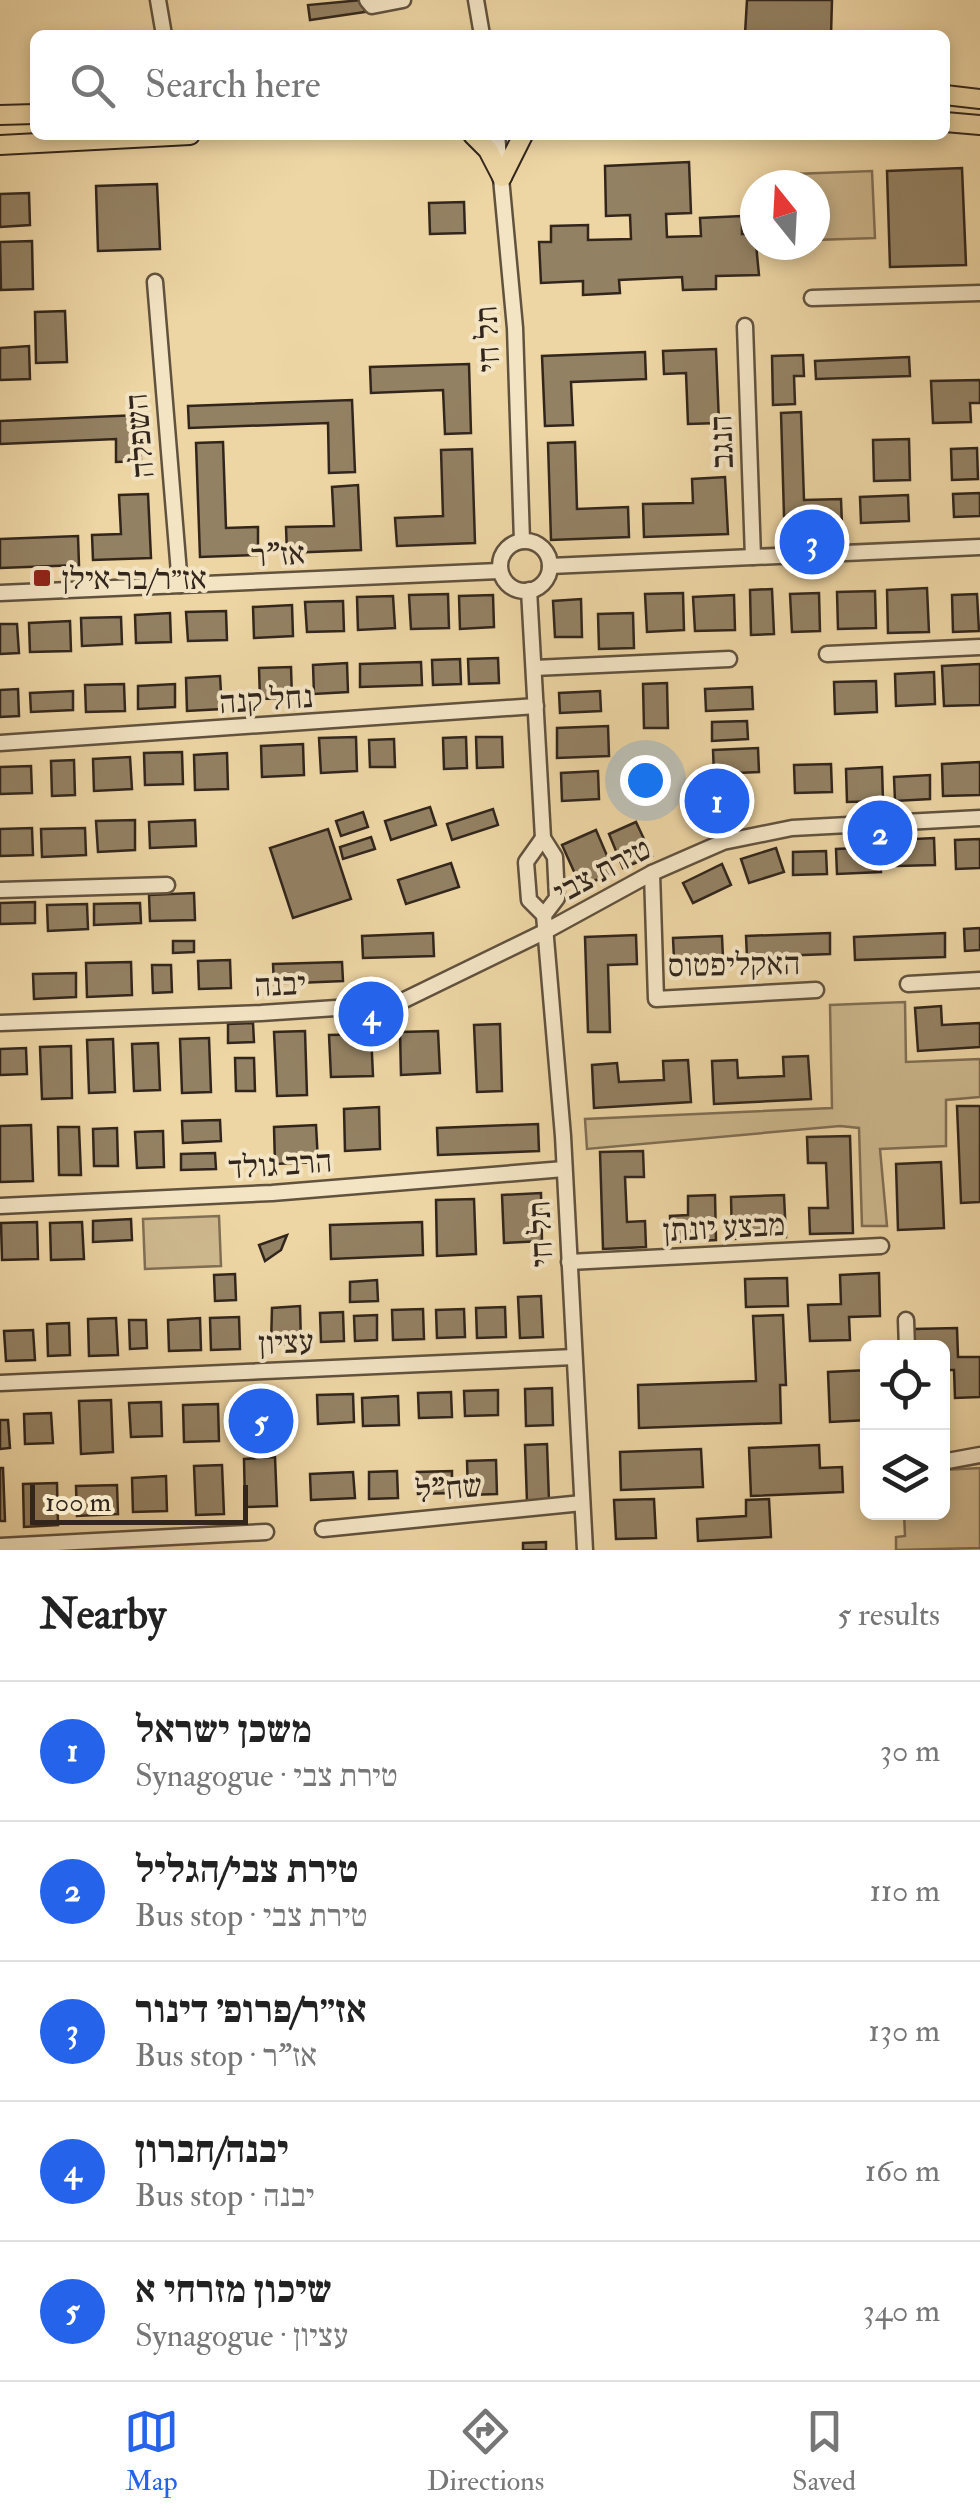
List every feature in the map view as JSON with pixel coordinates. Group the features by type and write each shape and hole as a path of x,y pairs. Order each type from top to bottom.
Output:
{"main road":[{"path":"950,96 980,99"},
{"path":"0,116 30,114"},
{"path":"950,122 980,125"},
{"path":"0,145 95,140"},
{"path":"478,140 502,177"},
{"path":"502,177 521,140"}],"street":[{"path":"158,0 163,30"},
{"path":"367,0 372,6 403,0"},
{"path":"476,0 481,30"},
{"name":"תל חי","path":"498,140 516,328 522,541"},
{"name":"השפלה","path":"154,282 180,586"},
{"path":"812,298 980,293"},
{"name":"הנגב","path":"745,326 753,557"},
{"path":"522,541 544,550 550,566 544,582 529,590 508,584 500,571 507,549 522,541"},
{"path":"550,566 980,547"},
{"name":"אז\"ר","path":"0,594 500,571"},
{"name":"תל חי","path":"529,590 542,838 555,857 558,898 544,915"},
{"path":"828,654 980,646"},
{"path":"534,668 728,659"},
{"name":"נחל קנה","path":"0,744 536,706"},
{"name":"טירת צבי","path":"546,932 652,872 723,842 754,834 980,818"},
{"name":"תל חי","path":"542,838 526,862 529,900 544,915 546,932 564,1169 585,1550"},
{"name":"האקליפטוס","path":"652,872 656,999 816,990"},
{"path":"0,890 167,885"},
{"name":"יבנה","path":"0,1023 261,1014 396,1004 546,932"},
{"path":"908,984 980,980"},
{"name":"הרב גולד","path":"0,1206 272,1193 564,1169"},
{"name":"מבצע יונתן","path":"569,1262 882,1246"},
{"path":"906,1320 907,1340"},
{"name":"עציון","path":"0,1382 574,1357"},
{"path":"950,1461 980,1456"},
{"name":"שח\"ל","path":"322,1529 582,1503"},
{"path":"0,1546 266,1532"}],"shaded area":[{"path":"872,171 875,238 830,240 830,173"},
{"path":"905,1002 906,1062 980,1059 980,1097 946,1100 946,1146 880,1149 887,1226 862,1226 859,1128 840,1126 587,1149 585,1119 832,1108 830,1005"},
{"path":"219,1216 221,1266 145,1269 143,1219"},
{"path":"980,1468 980,1548 896,1550 896,1537 905,1536 904,1520 950,1520 950,1470"}],"building":[{"path":"362,0 365,12 310,20 308,5"},
{"path":"747,0 832,0 831,30 745,30"},
{"path":"689,162 691,213 666,214 667,237 701,236 700,218 740,216 740,260 758,260 759,275 716,276 716,289 683,290 682,277 619,280 620,293 583,295 583,281 541,283 539,242 551,242 551,226 588,225 588,240 631,239 630,215 606,216 605,166"},
{"path":"962,168 966,265 890,267 887,171"},
{"path":"157,184 160,249 98,251 96,186"},
{"path":"29,193 30,225 0,227 0,194"},
{"path":"464,202 465,233 430,234 429,203"},
{"path":"32,241 33,289 1,290 0,242"},
{"path":"65,311 67,362 36,363 35,312"},
{"path":"29,346 30,379 0,380 0,348"},
{"path":"716,349 719,423 688,424 686,373 664,374 663,351"},
{"path":"645,352 646,379 571,382 573,425 545,426 542,356"},
{"path":"803,355 804,376 794,376 795,404 773,405 772,356"},
{"path":"909,357 910,376 816,379 815,361"},
{"path":"469,364 471,433 445,434 443,390 371,393 370,367"},
{"path":"980,380 980,403 970,403 971,422 933,423 931,381"},
{"path":"352,400 355,472 329,473 328,423 189,428 188,406"},
{"path":"801,412 804,500 841,499 842,525 797,527 797,516 784,516 781,413"},
{"path":"139,415 141,461 116,462 116,439 0,444 0,421"},
{"path":"909,439 910,480 874,481 873,440"},
{"path":"223,442 226,528 258,527 258,555 200,557 196,443"},
{"path":"575,442 577,509 628,507 629,537 551,540 548,443"},
{"path":"977,448 978,479 952,480 951,449"},
{"path":"472,449 475,543 397,546 395,518 443,516 441,450"},
{"path":"725,477 728,534 644,537 643,504 693,503 692,479"},
{"path":"358,485 361,550 287,553 286,527 334,526 332,487"},
{"path":"980,493 980,516 954,517 953,494"},
{"path":"148,494 151,558 93,560 92,535 121,534 119,495"},
{"path":"908,495 909,521 861,523 860,497"},
{"path":"78,536 79,565 0,568 0,539"},
{"path":"927,588 929,632 888,633 887,590"},
{"path":"772,589 774,634 751,635 750,590"},
{"path":"875,591 876,628 838,629 837,592"},
{"path":"683,593 684,630 647,632 645,594"},
{"path":"819,593 820,631 792,632 790,594"},
{"path":"448,594 449,628 411,629 409,595"},
{"path":"977,594 979,631 953,632 952,595"},
{"path":"493,595 494,627 460,629 459,596"},
{"path":"734,595 735,630 695,631 693,597"},
{"path":"393,596 395,628 358,630 357,597"},
{"path":"581,599 582,637 555,637 553,601"},
{"path":"343,601 344,631 307,632 305,602"},
{"path":"292,605 293,636 254,638 253,607"},
{"path":"226,611 227,640 188,641 186,612"},
{"path":"170,613 171,642 136,643 135,615"},
{"path":"633,613 634,648 599,649 598,614"},
{"path":"121,617 122,644 82,646 81,618"},
{"path":"70,621 71,651 30,652 29,623"},
{"path":"0,624 17,624 19,653 0,654"},
{"path":"498,658 499,683 469,684 468,659"},
{"path":"460,659 461,684 433,685 432,660"},
{"path":"421,662 422,685 360,687 360,664"},
{"path":"347,663 348,692 314,694 313,665"},
{"path":"980,664 980,705 944,706 942,666"},
{"path":"291,667 292,698 260,699 259,668"},
{"path":"934,672 935,704 896,706 895,674"},
{"path":"220,676 222,709 187,711 186,678"},
{"path":"876,681 877,712 835,714 834,682"},
{"path":"667,683 668,728 644,728 643,684"},
{"path":"124,684 125,711 86,712 85,685"},
{"path":"175,684 175,707 138,709 138,686"},
{"path":"752,687 753,709 706,711 705,689"},
{"path":"18,689 19,716 0,717 0,690"},
{"path":"73,691 73,710 31,712 30,693"},
{"path":"600,691 601,711 560,713 559,693"},
{"path":"747,721 748,739 712,741 712,722"},
{"path":"608,726 609,756 557,758 557,728"},
{"path":"356,737 357,771 321,773 319,738"},
{"path":"466,737 467,768 444,769 443,738"},
{"path":"476,737 502,737 503,767 477,768"},
{"path":"394,739 395,767 370,767 369,740"},
{"path":"303,744 304,775 262,777 261,746"},
{"path":"758,748 759,772 714,774 713,750"},
{"path":"182,752 183,784 145,785 144,753"},
{"path":"227,753 228,789 195,790 194,755"},
{"path":"130,757 132,789 94,791 93,759"},
{"path":"74,760 75,795 52,796 51,761"},
{"path":"980,762 980,795 943,796 942,764"},
{"path":"831,764 832,792 795,793 794,765"},
{"path":"31,766 32,793 0,794 0,767"},
{"path":"882,767 883,801 847,802 846,769"},
{"path":"598,771 599,799 562,801 561,773"},
{"path":"930,775 930,799 895,801 894,777"},
{"path":"738,779 747,807 697,823 688,796"},
{"path":"430,807 436,825 391,840 385,821"},
{"path":"493,809 498,825 452,840 447,824"},
{"path":"363,812 368,827 341,836 336,821"},
{"path":"135,820 135,850 98,852 96,821"},
{"path":"195,820 196,846 150,848 149,822"},
{"path":"636,822 652,856 623,868 609,834"},
{"path":"32,828 33,855 0,856 0,829"},
{"path":"85,828 86,855 42,857 41,829"},
{"path":"328,829 351,899 293,918 270,848"},
{"path":"596,830 614,872 581,887 562,845"},
{"path":"371,837 375,849 343,859 340,847"},
{"path":"934,838 935,865 897,866 896,840"},
{"path":"980,839 980,868 956,869 955,840"},
{"path":"880,847 881,872 837,874 836,849"},
{"path":"776,848 784,872 749,883 741,859"},
{"path":"826,851 827,874 793,875 793,852"},
{"path":"451,863 459,887 406,904 398,880"},
{"path":"722,864 731,885 693,903 683,883"},
{"path":"194,893 195,920 150,921 149,895"},
{"path":"35,902 35,923 0,924 0,903"},
{"path":"140,903 141,923 94,925 94,904"},
{"path":"87,904 88,929 48,931 47,905"},
{"path":"980,928 980,950 965,951 964,929"},
{"path":"433,933 434,956 363,958 362,936"},
{"path":"830,933 830,954 747,957 746,936"},
{"path":"945,933 945,957 855,960 854,937"},
{"path":"636,935 637,964 608,965 610,1032 588,1032 585,937"},
{"path":"722,936 723,958 674,959 673,938"},
{"path":"173,941 194,941 194,952 173,953"},
{"path":"230,960 231,988 199,989 198,961"},
{"path":"131,962 132,995 87,997 86,963"},
{"path":"342,962 343,981 274,984 273,964"},
{"path":"152,965 171,965 172,992 153,993"},
{"path":"76,973 76,997 34,999 33,974"},
{"path":"941,1006 942,1025 980,1023 980,1047 918,1051 915,1008"},
{"path":"253,1023 254,1042 228,1043 228,1024"},
{"path":"500,1024 502,1091 477,1092 474,1025"},
{"path":"305,1031 307,1095 277,1096 274,1032"},
{"path":"438,1031 440,1073 401,1075 400,1032"},
{"path":"371,1034 373,1076 331,1077 329,1035"},
{"path":"209,1038 211,1092 182,1093 180,1039"},
{"path":"113,1039 115,1092 89,1093 87,1040"},
{"path":"158,1043 160,1090 134,1091 132,1044"},
{"path":"71,1046 72,1098 42,1099 40,1047"},
{"path":"26,1048 27,1074 0,1075 0,1049"},
{"path":"808,1056 811,1099 714,1104 712,1061 737,1060 738,1078 784,1076 783,1057"},
{"path":"235,1058 254,1058 255,1091 236,1091"},
{"path":"688,1060 691,1102 594,1108 592,1065 617,1063 619,1082 664,1080 663,1061"},
{"path":"957,1106 980,1106 980,1202 961,1203"},
{"path":"379,1107 380,1149 345,1151 344,1109"},
{"path":"220,1120 221,1141 183,1143 182,1121"},
{"path":"538,1124 539,1151 438,1155 437,1128"},
{"path":"31,1125 33,1181 0,1182 0,1126"},
{"path":"316,1125 318,1162 275,1164 274,1127"},
{"path":"58,1127 79,1127 81,1175 59,1175"},
{"path":"117,1128 118,1166 94,1166 93,1129"},
{"path":"163,1131 164,1167 137,1168 135,1132"},
{"path":"850,1136 853,1233 810,1234 809,1208 828,1208 826,1163 808,1163 807,1137"},
{"path":"643,1151 644,1177 625,1177 627,1222 645,1221 646,1247 603,1249 600,1152"},
{"path":"215,1153 216,1169 181,1170 181,1154"},
{"path":"941,1162 944,1228 898,1230 896,1164"},
{"path":"541,1193 542,1241 504,1243 502,1195"},
{"path":"715,1195 716,1240 671,1242 670,1216 688,1215 688,1196"},
{"path":"784,1195 786,1237 732,1239 731,1197"},
{"path":"474,1199 476,1254 437,1256 436,1200"},
{"path":"131,1219 132,1240 93,1242 93,1221"},
{"path":"37,1222 38,1259 2,1260 1,1223"},
{"path":"82,1222 84,1259 51,1260 50,1223"},
{"path":"422,1222 423,1255 331,1259 330,1225"},
{"path":"287,1235 281,1250 265,1261 259,1245"},
{"path":"879,1273 880,1316 849,1317 850,1340 810,1341 808,1305 841,1304 840,1275"},
{"path":"235,1274 236,1300 215,1301 214,1275"},
{"path":"787,1278 788,1306 746,1307 745,1279"},
{"path":"377,1280 378,1301 350,1302 350,1282"},
{"path":"541,1296 543,1337 520,1338 518,1297"},
{"path":"300,1306 301,1343 271,1345 272,1308"},
{"path":"505,1307 506,1337 477,1338 476,1308"},
{"path":"423,1309 424,1339 393,1340 392,1310"},
{"path":"464,1309 465,1337 437,1338 436,1310"},
{"path":"343,1312 344,1341 321,1342 320,1313"},
{"path":"377,1315 377,1340 355,1341 354,1316"},
{"path":"783,1315 786,1385 780,1385 781,1423 639,1428 638,1385 756,1381 753,1316"},
{"path":"239,1317 240,1349 211,1350 210,1318"},
{"path":"116,1318 118,1355 89,1356 88,1319"},
{"path":"200,1318 201,1350 169,1351 168,1320"},
{"path":"129,1320 146,1320 147,1348 130,1349"},
{"path":"69,1323 70,1355 48,1356 47,1324"},
{"path":"957,1328 958,1357 980,1357 980,1397 955,1398 950,1340 914,1340 914,1329"},
{"path":"33,1330 35,1360 6,1361 4,1331"},
{"path":"860,1370 860,1420 830,1422 828,1372"},
{"path":"552,1388 553,1425 526,1426 525,1389"},
{"path":"498,1390 498,1415 465,1416 464,1391"},
{"path":"451,1392 452,1417 419,1418 418,1393"},
{"path":"353,1394 354,1422 318,1424 317,1395"},
{"path":"398,1396 399,1425 363,1426 362,1398"},
{"path":"111,1400 113,1452 81,1454 79,1401"},
{"path":"161,1402 162,1436 131,1437 129,1403"},
{"path":"218,1404 219,1441 184,1442 183,1405"},
{"path":"276,1406 277,1435 247,1436 245,1407"},
{"path":"51,1413 53,1443 25,1444 24,1414"},
{"path":"0,1420 8,1420 10,1448 0,1449"},
{"path":"547,1444 549,1501 527,1502 525,1445"},
{"path":"819,1445 820,1468 842,1467 843,1492 751,1496 749,1448"},
{"path":"701,1449 703,1487 621,1490 620,1452"},
{"path":"275,1457 277,1506 245,1507 244,1459"},
{"path":"496,1460 497,1494 468,1495 467,1461"},
{"path":"222,1465 224,1514 196,1515 194,1466"},
{"path":"3,1468 5,1521 0,1521"},
{"path":"397,1471 398,1498 369,1499 369,1472"},
{"path":"452,1471 452,1493 418,1494 417,1472"},
{"path":"353,1472 355,1498 311,1500 310,1474"},
{"path":"166,1476 167,1511 133,1512 132,1478"},
{"path":"57,1483 58,1525 24,1527 23,1484"},
{"path":"117,1485 118,1514 77,1516 76,1486"},
{"path":"654,1499 656,1538 616,1539 614,1500"},
{"path":"769,1499 771,1537 698,1541 697,1519 746,1516 746,1500"},
{"path":"546,1542 546,1550 523,1550 523,1543"}],"place":[{"name":"אז״ר/פרופ׳ דינור","path":"812,542"},
{"name":"אז״ר/בר אילן","path":"42,578"},
{"name":"משכן ישראל","path":"717,801"},
{"name":"טירת צבי/הגליל","path":"880,833"},
{"name":"יבנה/חברון","path":"371,1014"},
{"name":"שיכון מזרחי א","path":"261,1421"}]}
